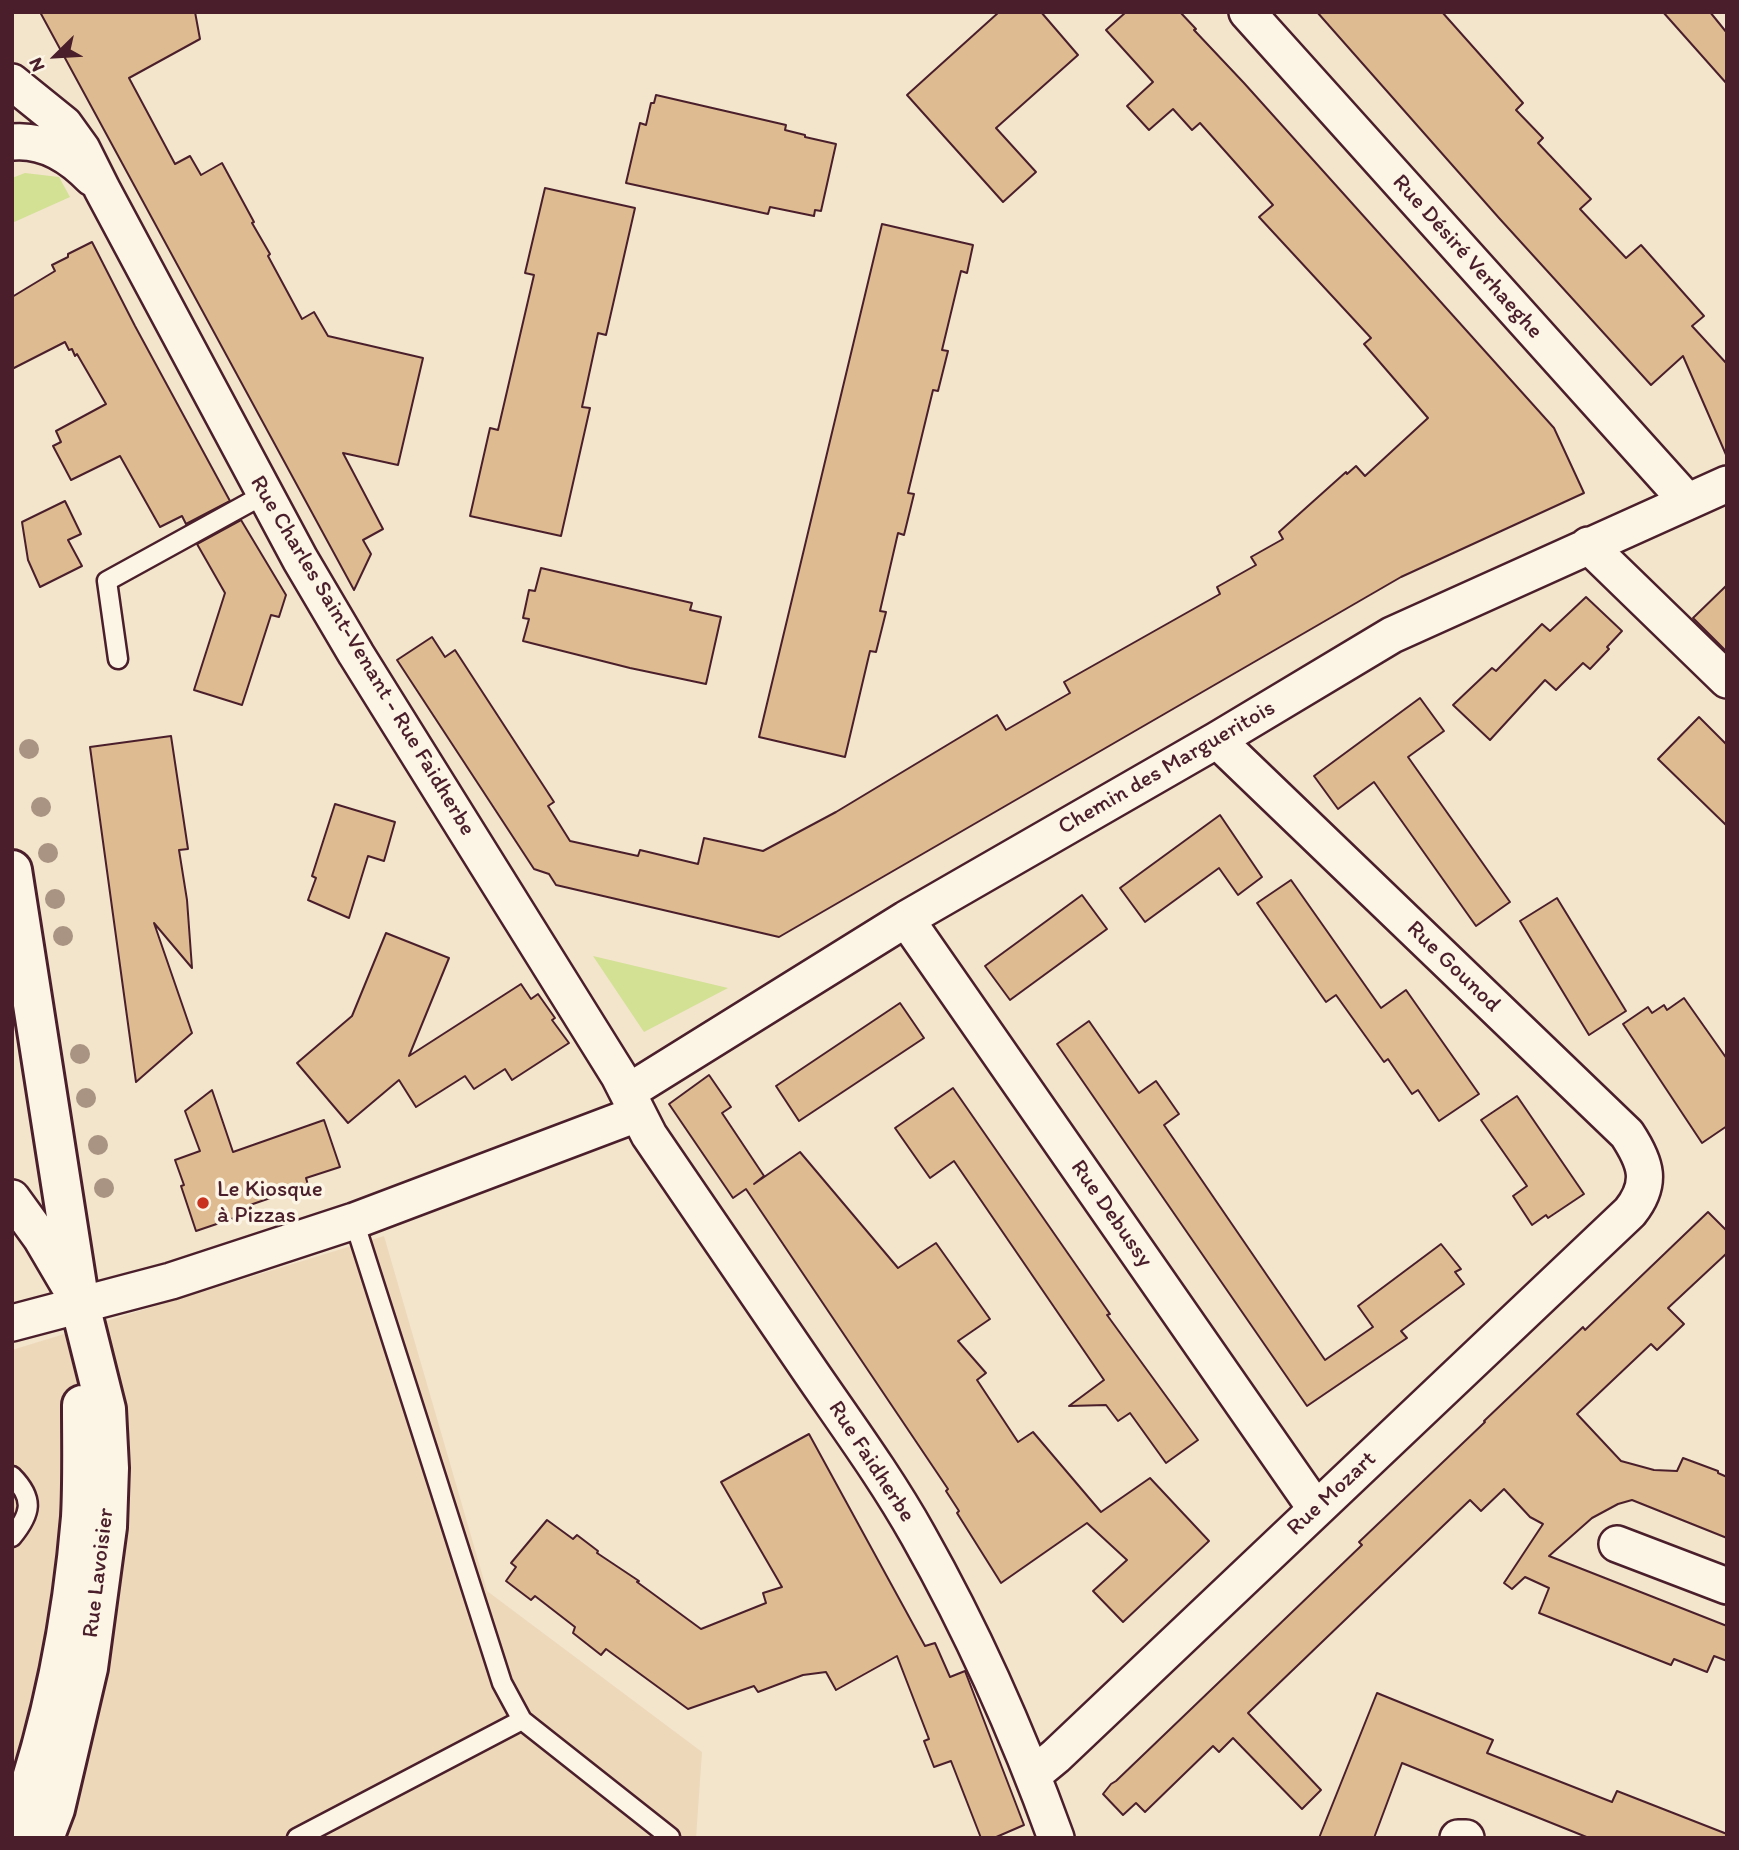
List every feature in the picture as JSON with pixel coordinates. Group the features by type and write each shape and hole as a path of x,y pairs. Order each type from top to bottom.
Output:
{"main road":[{"name":"Rue Lavoisier","path":"12,870 80,1305 106,1409 109,1468 107,1527 88,1668 55,1809 44,1838"},
{"name":"Rue Lavoisier","path":"12,1838 29,1793 65,1645 81,1502 83,1398 80,1305"}],"street":[{"name":"Rue Désiré Verhaeghe","path":"1247,12 1687,501"},
{"path":"12,82 64,124 82,149 102,189"},
{"path":"12,142 45,145 62,153 82,167 102,189"},
{"name":"Rue Charles Saint-Venant - Rue Faidherbe","path":"102,189 265,494 356,654 632,1103"},
{"name":"Chemin des Margueritois","path":"12,1323 171,1281 354,1221 632,1103 906,919 1217,740 1392,635 1727,484"},
{"path":"1588,545 1727,680"},
{"name":"Rue Gounod","path":"1217,740 1627,1133 1639,1153 1645,1175 1644,1190 1630,1212"},
{"name":"Rue Debussy","path":"906,919 1316,1509"},
{"name":"Rue Faidherbe","path":"632,1103 649,1135 917,1532 957,1606 1033,1775 1056,1838"},
{"path":"12,1198 41,1238 80,1305"},
{"name":"Rue Mozart","path":"1033,1775 1630,1212"},
{"path":"1617,1544 1727,1586"},
{"path":"1458,1838 1466,1838"}],"lane":[{"path":"118,659 107,581 265,494"},
{"path":"354,1221 502,1683 522,1720 670,1837"},
{"path":"12,1476 25,1492 29,1505 26,1520 12,1537"},
{"path":"296,1838 522,1720"}],"shaded area":[{"path":"384,1236 487,1591 702,1752 696,1838 12,1838 12,1350"}],"green space":[{"path":"25,173 59,177 70,197 12,223 12,178"},
{"path":"593,956 728,988 644,1032"}],"building":[{"path":"40,12 195,12 200,39 129,78 175,164 190,156 201,175 222,163 302,319 314,312 328,336 423,358 398,465 343,453 383,529 363,540 371,554 354,590"},
{"path":"999,12 1041,12 1078,55 996,128 1036,172 1003,202 907,95"},
{"path":"1126,12 1180,12 1554,428 1584,493 1401,577 779,937 556,885 549,874 534,869 397,660 432,637 445,657 455,650 554,802 548,806 570,841 638,856 640,850 698,864 704,838 763,851 836,812 997,715 1006,730 1070,693 1064,682 1220,594 1217,587 1256,565 1251,557 1283,539 1279,532 1346,472 1347,474 1356,466 1365,476 1428,418 1364,344 1371,338 1259,217 1273,205 1200,123 1192,130 1173,109 1149,130 1127,106 1153,82 1106,30"},
{"path":"1317,12 1442,12 1523,103 1516,110 1543,138 1538,143 1591,199 1580,209 1626,258 1641,245 1704,316 1692,326 1727,364 1727,457 1683,356 1651,385"},
{"path":"1663,12 1710,12 1727,33 1727,84"},
{"path":"656,95 786,125 785,130 836,144 821,211 815,210 814,216 770,207 768,214 626,183 640,123 646,125 651,103 654,103"},
{"path":"545,188 635,208 606,335 598,333 582,407 590,408 561,536 470,516 490,428 498,430 534,275 525,273"},
{"path":"882,224 973,245 967,273 961,271 942,350 948,351 938,391 933,390 908,493 914,494 904,535 898,533 880,611 886,612 876,652 870,651 845,757 759,737"},
{"path":"92,242 230,501 186,524 182,516 160,527 120,456 71,480 53,446 61,442 56,431 106,404 77,354 75,356 65,342 12,369 12,297 55,271 52,265 68,257 68,254"},
{"path":"65,501 81,534 68,540 82,566 40,587 28,560 22,522"},
{"path":"241,520 286,595 279,617 271,615 242,705 194,690 225,593 197,544"},
{"path":"541,568 692,603 690,610 721,617 706,684 523,641 529,619 523,618 529,590 535,591"},
{"path":"1727,585 1727,652 1693,618"},
{"path":"1586,597 1622,631 1590,669 1583,663 1556,690 1545,680 1490,740 1453,705 1492,668 1496,671 1542,624 1550,631"},
{"path":"1420,698 1444,731 1408,757 1510,902 1476,926 1374,782 1338,809 1314,776"},
{"path":"1699,717 1727,745 1727,826 1658,759"},
{"path":"171,736 188,849 179,850 187,900 192,968 154,923 192,1033 136,1082 90,747"},
{"path":"335,804 395,822 384,861 368,856 349,918 308,900 316,878 312,876"},
{"path":"1220,815 1262,877 1238,895 1219,868 1145,922 1120,888"},
{"path":"1291,880 1381,1008 1406,990 1479,1094 1439,1121 1418,1090 1412,1094 1388,1059 1384,1062 1336,995 1326,1002 1257,903"},
{"path":"1082,895 1107,929 1010,1000 985,966"},
{"path":"1557,898 1626,1011 1589,1035 1520,921"},
{"path":"386,933 449,958 409,1056 521,984 531,999 538,994 569,1043 512,1080 505,1069 474,1089 465,1076 416,1107 399,1080 348,1123 297,1063 352,1016"},
{"path":"1684,998 1727,1059 1727,1126 1702,1143 1623,1024 1648,1007 1652,1013 1664,1005 1667,1010"},
{"path":"900,1003 924,1038 799,1121 776,1086"},
{"path":"1089,1021 1139,1093 1156,1081 1179,1114 1164,1125 1325,1360 1373,1327 1358,1306 1441,1244 1461,1269 1455,1272 1464,1284 1401,1331 1407,1338 1307,1406 1057,1044"},
{"path":"709,1075 731,1107 722,1113 764,1176 754,1184 800,1152 898,1268 936,1243 990,1319 958,1341 986,1373 977,1380 1018,1442 1033,1432 1101,1512 1150,1478 1209,1541 1123,1622 1093,1591 1127,1560 1087,1523 1001,1583 957,1513 959,1511 946,1491 948,1489 746,1189 733,1198 669,1104"},
{"path":"953,1088 1110,1314 1107,1315 1198,1440 1166,1463 1130,1413 1118,1421 1106,1405 1069,1406 1104,1380 954,1161 930,1178 895,1128"},
{"path":"212,1090 233,1152 324,1120 340,1167 306,1178 308,1185 250,1205 252,1212 196,1231 175,1160 200,1151 185,1111"},
{"path":"1517,1096 1584,1194 1548,1218 1546,1215 1532,1225 1513,1196 1527,1186 1481,1120"},
{"path":"1708,1212 1727,1231 1727,1253 1668,1308 1684,1324 1657,1350 1651,1344 1577,1414 1621,1461 1654,1470 1677,1471 1683,1458 1727,1477 1727,1538 1632,1500 1592,1518 1549,1556 1727,1626 1727,1661 1714,1656 1707,1672 1674,1659 1671,1665 1539,1613 1549,1588 1525,1577 1512,1589 1504,1583 1543,1524 1530,1517 1504,1489 1481,1511 1470,1500 1248,1713 1321,1790 1302,1809 1233,1738 1219,1752 1213,1746 1145,1812 1136,1803 1123,1815 1103,1794 1111,1784 1362,1545 1359,1542 1484,1421 1583,1327 1585,1330"},
{"path":"809,1434 925,1646 935,1643 950,1677 965,1671 1024,1825 994,1838 981,1838 951,1761 934,1767 924,1741 929,1739 897,1656 836,1690 826,1672 803,1675 758,1692 754,1686 688,1709 606,1649 601,1655 573,1633 575,1627 535,1596 531,1600 506,1581 516,1567 511,1563 547,1520 573,1539 577,1535 598,1551 597,1553 639,1581 637,1582 701,1629 766,1603 763,1593 782,1587 721,1482"},
{"path":"1377,1693 1493,1740 1487,1753 1612,1802 1617,1791 1727,1834 1727,1838 1589,1838 1402,1763 1374,1838 1319,1838"}],"place":[{"name":"Le Kiosque à Pizzas","path":"203,1203"}]}
